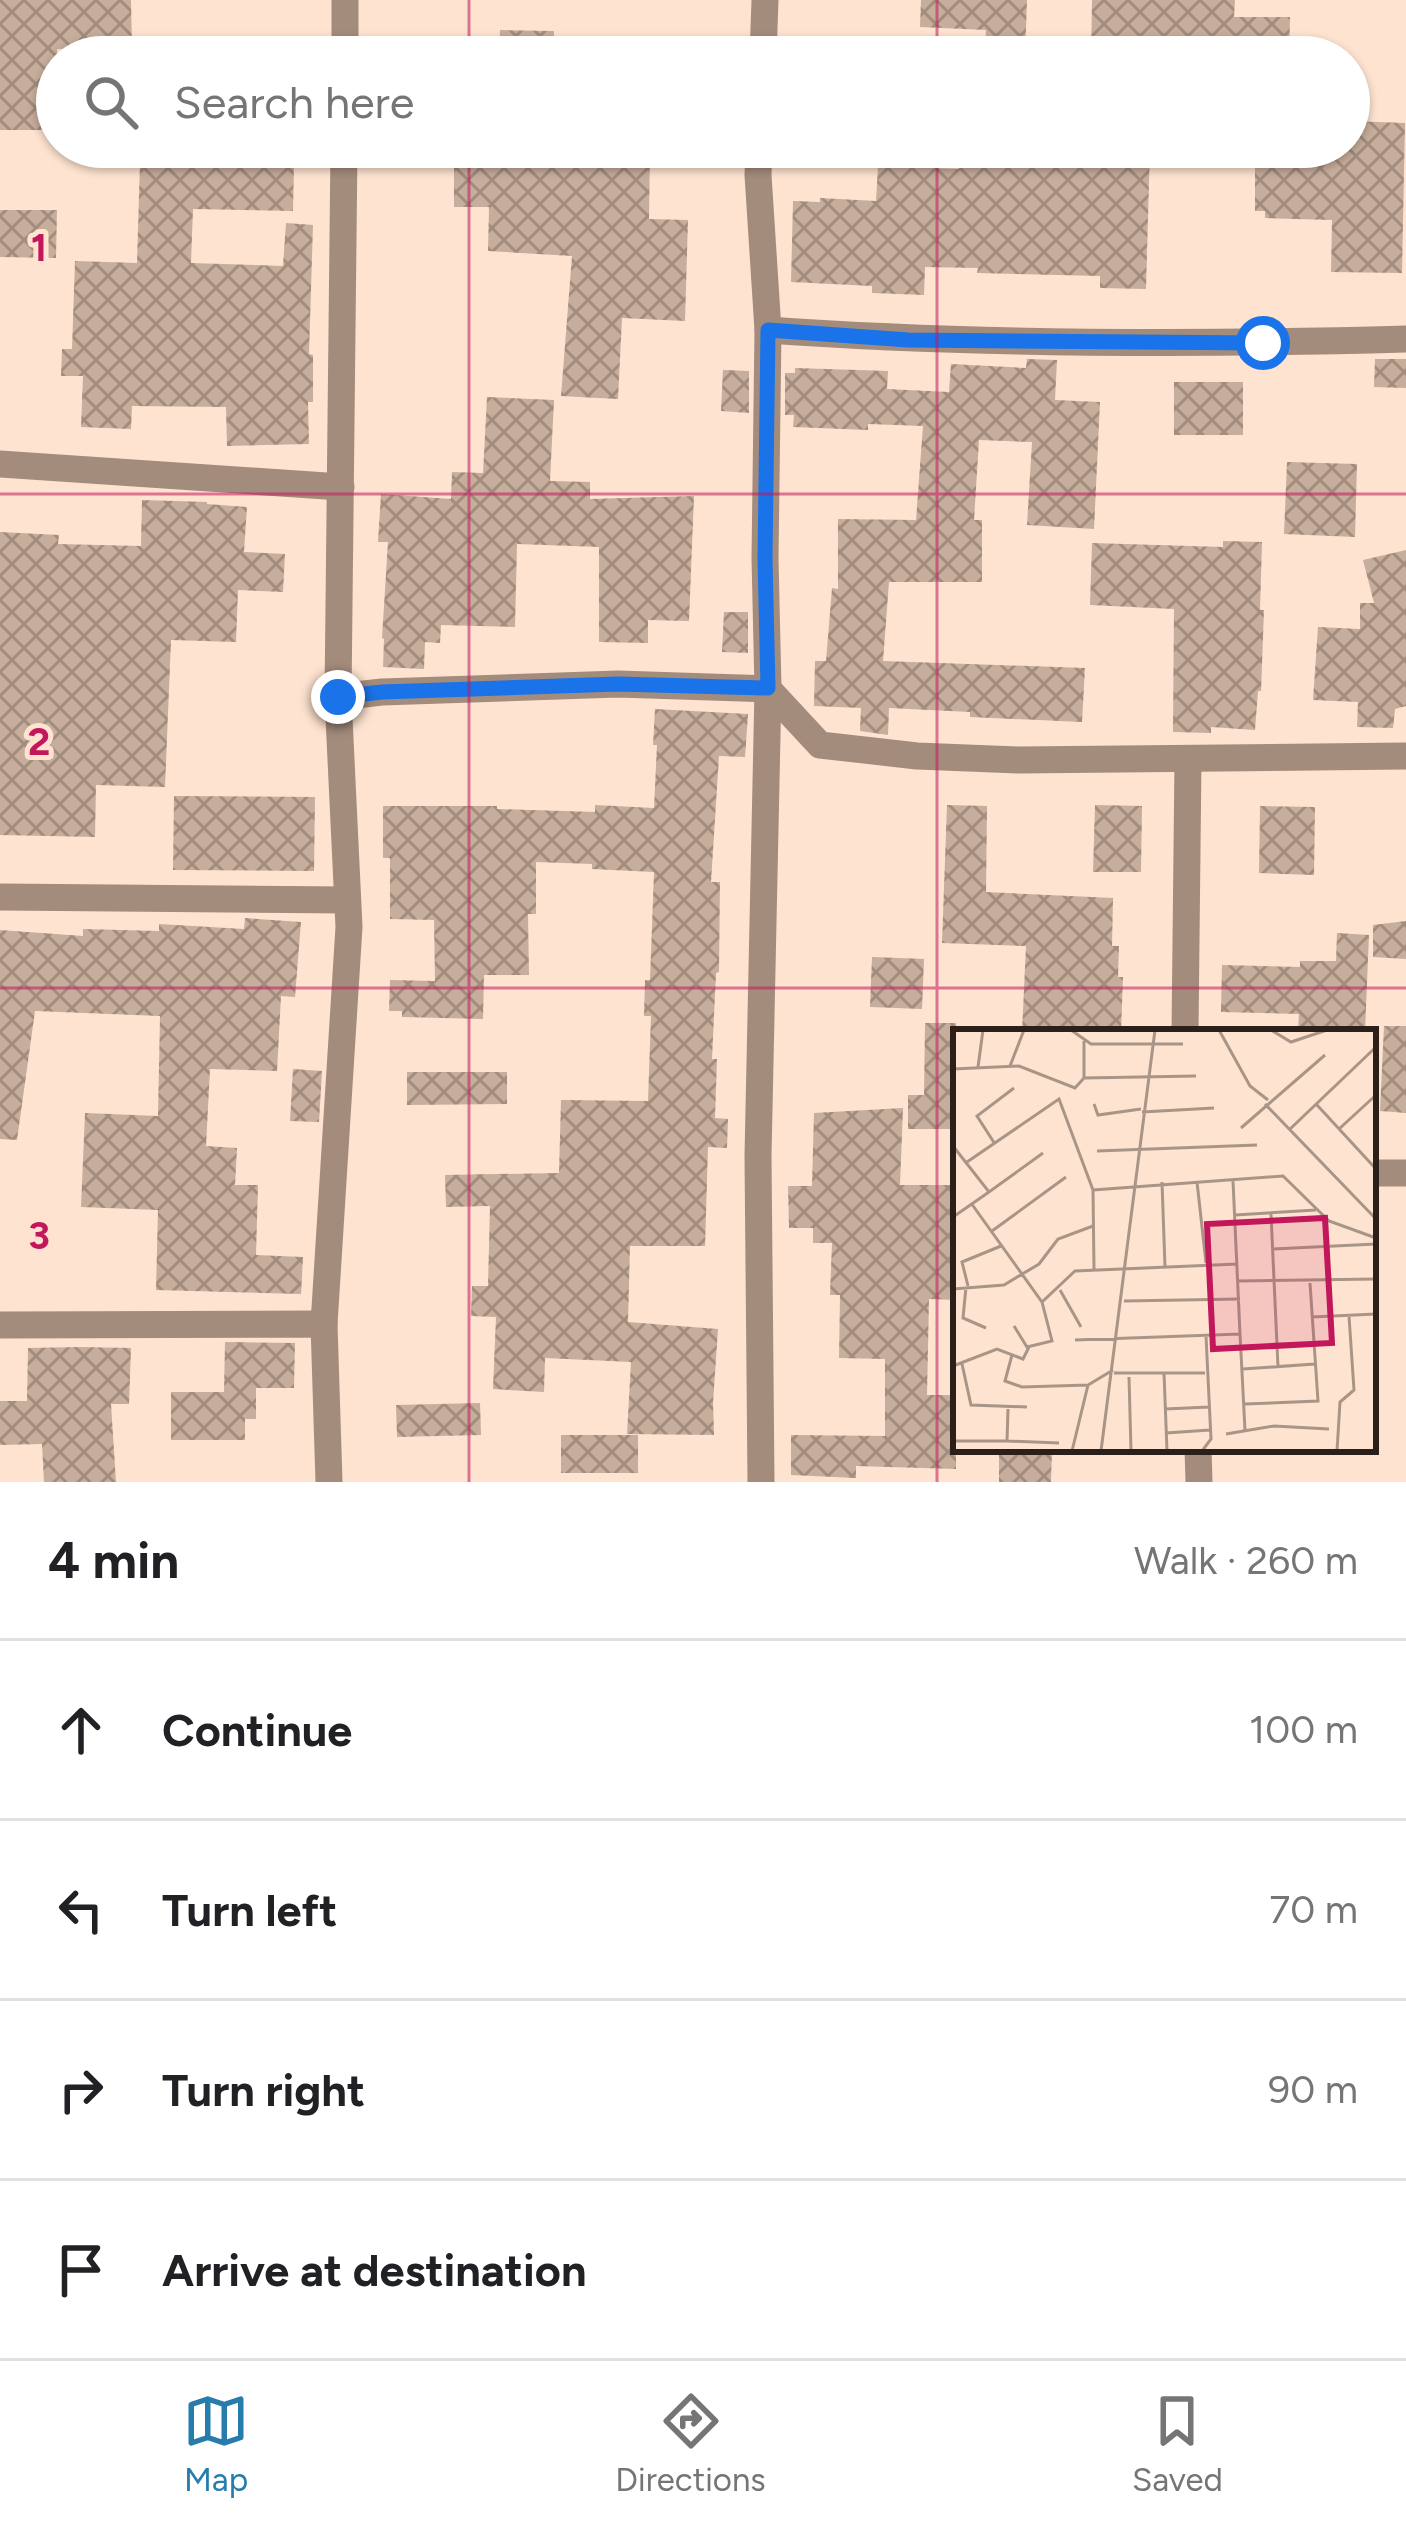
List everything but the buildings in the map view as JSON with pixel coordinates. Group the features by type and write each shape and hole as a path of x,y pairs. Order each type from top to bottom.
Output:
{"street":[{"path":"345,0 345,36"},
{"path":"764,36 765,0"},
{"path":"329,1482 324,1324 347,950 338,697 344,168"},
{"path":"758,168 768,330 768,688 758,1156 761,1482"},
{"path":"768,330 908,340 1263,343 1406,339"},
{"path":"0,464 341,487"},
{"path":"338,697 618,684 768,688 820,745 916,756 1019,760 1406,756"},
{"path":"1186,1029 1188,759"},
{"path":"0,897 347,900"},
{"path":"1376,1173 1406,1174"},
{"path":"0,1324 324,1324"}],"route":[{"path":"338,697 618,684 768,688 768,330 908,340 1263,343"}]}
